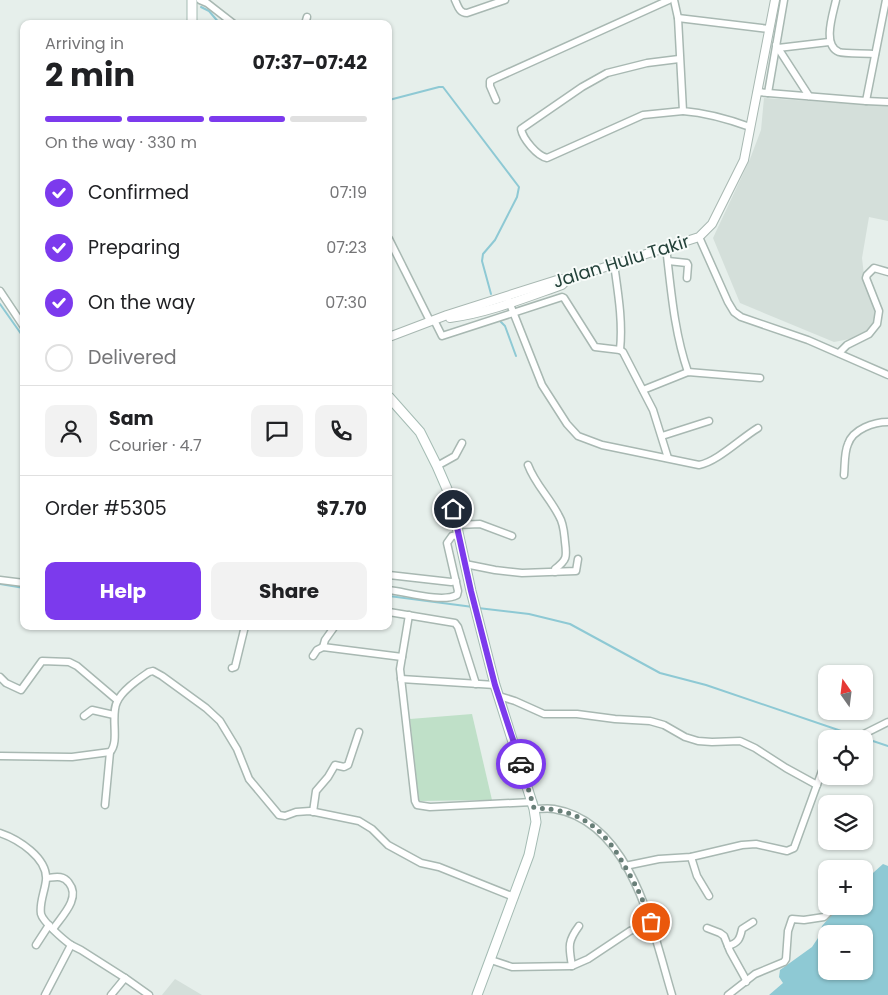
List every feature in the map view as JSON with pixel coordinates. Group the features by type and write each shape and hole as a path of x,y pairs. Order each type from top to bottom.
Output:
{"main road":[{"path":"190,20 192,0"},
{"path":"392,400 420,432 438,466 451,502 495,685 534,805 536,822 529,855 477,995"}],"street":[{"path":"200,0 207,3 229,20"},
{"path":"455,0 463,13 505,0"},
{"path":"496,100 490,86 490,81 669,0"},
{"path":"674,0 678,18 683,111"},
{"name":"Jalan Hulu Takir","path":"392,336 432,321 508,299 560,279 568,279 699,237 712,224 744,160 775,0"},
{"path":"768,93 784,0"},
{"path":"829,42 836,0"},
{"path":"866,101 886,0"},
{"path":"678,18 769,29"},
{"path":"777,46 829,42 840,52 875,54"},
{"path":"777,46 809,96"},
{"path":"679,59 647,63 599,76 521,129 523,136 542,157 547,158 643,115 683,111 704,113 729,119 750,128"},
{"path":"757,92 888,102"},
{"path":"699,237 734,312 750,320 808,340 888,374"},
{"path":"392,245 432,321 442,336 562,297 564,298 595,347 623,352 653,410 668,458"},
{"path":"666,247 672,303 688,372"},
{"path":"668,261 687,263 687,278"},
{"path":"614,264 620,307 620,350"},
{"path":"839,353 848,345 869,334 877,324 880,311 866,278 874,268 888,272"},
{"path":"0,291 20,320"},
{"path":"508,299 542,386 567,424 578,436 602,445 694,465 709,462 758,428"},
{"path":"643,390 688,372 760,378"},
{"path":"662,436 709,421"},
{"path":"844,476 847,445 853,436 861,429 888,422"},
{"path":"438,466 455,456 462,443"},
{"path":"528,466 532,476 560,516 564,529 566,558 555,569 555,572"},
{"path":"457,525 480,524 512,536"},
{"path":"392,590 448,598 457,594 458,591 447,543 452,536 459,535"},
{"path":"465,564 510,572 555,572 576,571 578,559"},
{"path":"392,575 456,581"},
{"path":"0,580 20,582"},
{"path":"392,612 455,623 458,627 476,684"},
{"path":"409,614 400,669 417,806 534,805 578,817 594,826 609,841 642,896 672,995"},
{"path":"232,668 235,667 244,630"},
{"path":"324,647 325,640 332,630"},
{"path":"313,656 317,650 324,647 402,657"},
{"path":"0,677 6,683 21,690 42,662 69,662 77,666 117,700"},
{"path":"105,805 110,752 114,745 114,715 117,700 149,672 155,672 206,708 220,721 236,749 249,779 276,813 284,816 296,812 313,812 359,821 372,829 388,845 421,864 439,867 514,897"},
{"path":"401,679 495,685"},
{"path":"499,696 516,701 544,714 577,714 650,721 664,725 685,737 698,741 740,742 755,748 817,785 794,848 791,850 787,851 756,844 742,845 691,856 659,859 625,866"},
{"path":"84,716 92,710 114,715"},
{"path":"871,730 888,722"},
{"path":"313,812 316,791 336,765 348,765 359,732"},
{"path":"0,756 72,757 110,752"},
{"path":"0,833 9,836 26,847 41,863 46,878 41,912 43,918 51,927 70,945 81,950 149,995"},
{"path":"691,856 697,876 709,896"},
{"path":"36,945 71,903 74,894 73,888 66,879 58,877 46,878"},
{"path":"728,995 755,974 778,966 786,959 788,931 792,919 810,919 825,915"},
{"path":"491,960 512,967 572,966 588,959 630,932 651,922"},
{"path":"728,946 739,940 743,926 753,922"},
{"path":"572,966 569,945 571,937 579,926"},
{"path":"707,928 722,934 746,982"},
{"path":"45,995 70,945"},
{"path":"111,995 125,978"}],"shaded area":[{"path":"764,98 888,106 888,221 869,217 862,258 865,284 876,314 871,328 855,338 834,342 740,303 713,238 750,159 761,130"},
{"path":"175,979 202,995 162,995"}],"green space":[{"path":"472,714 492,800 419,801 410,719"}],"water":[{"path":"883,864 888,866 888,995 769,995 783,983 779,977 780,970 812,947 818,938 818,980 873,980 873,925 823,925 831,915 873,915 873,873"}],"waterway":[{"path":"201,7 209,11 217,20"},
{"path":"392,99 443,87 519,187 517,197 495,240 483,254 482,261 491,294"},
{"path":"0,304 20,332"},
{"path":"500,321 505,326 516,356"},
{"path":"0,584 20,587"},
{"path":"392,596 473,607"},
{"path":"478,608 529,614 570,624 660,673 706,685 838,730"},
{"path":"873,741 888,746"}],"way so far":[{"path":"521,764 534,808 553,809 578,817 594,826 609,841 642,896 651,922"}],"route":[{"path":"453,509 471,591 495,685 521,764"}]}
